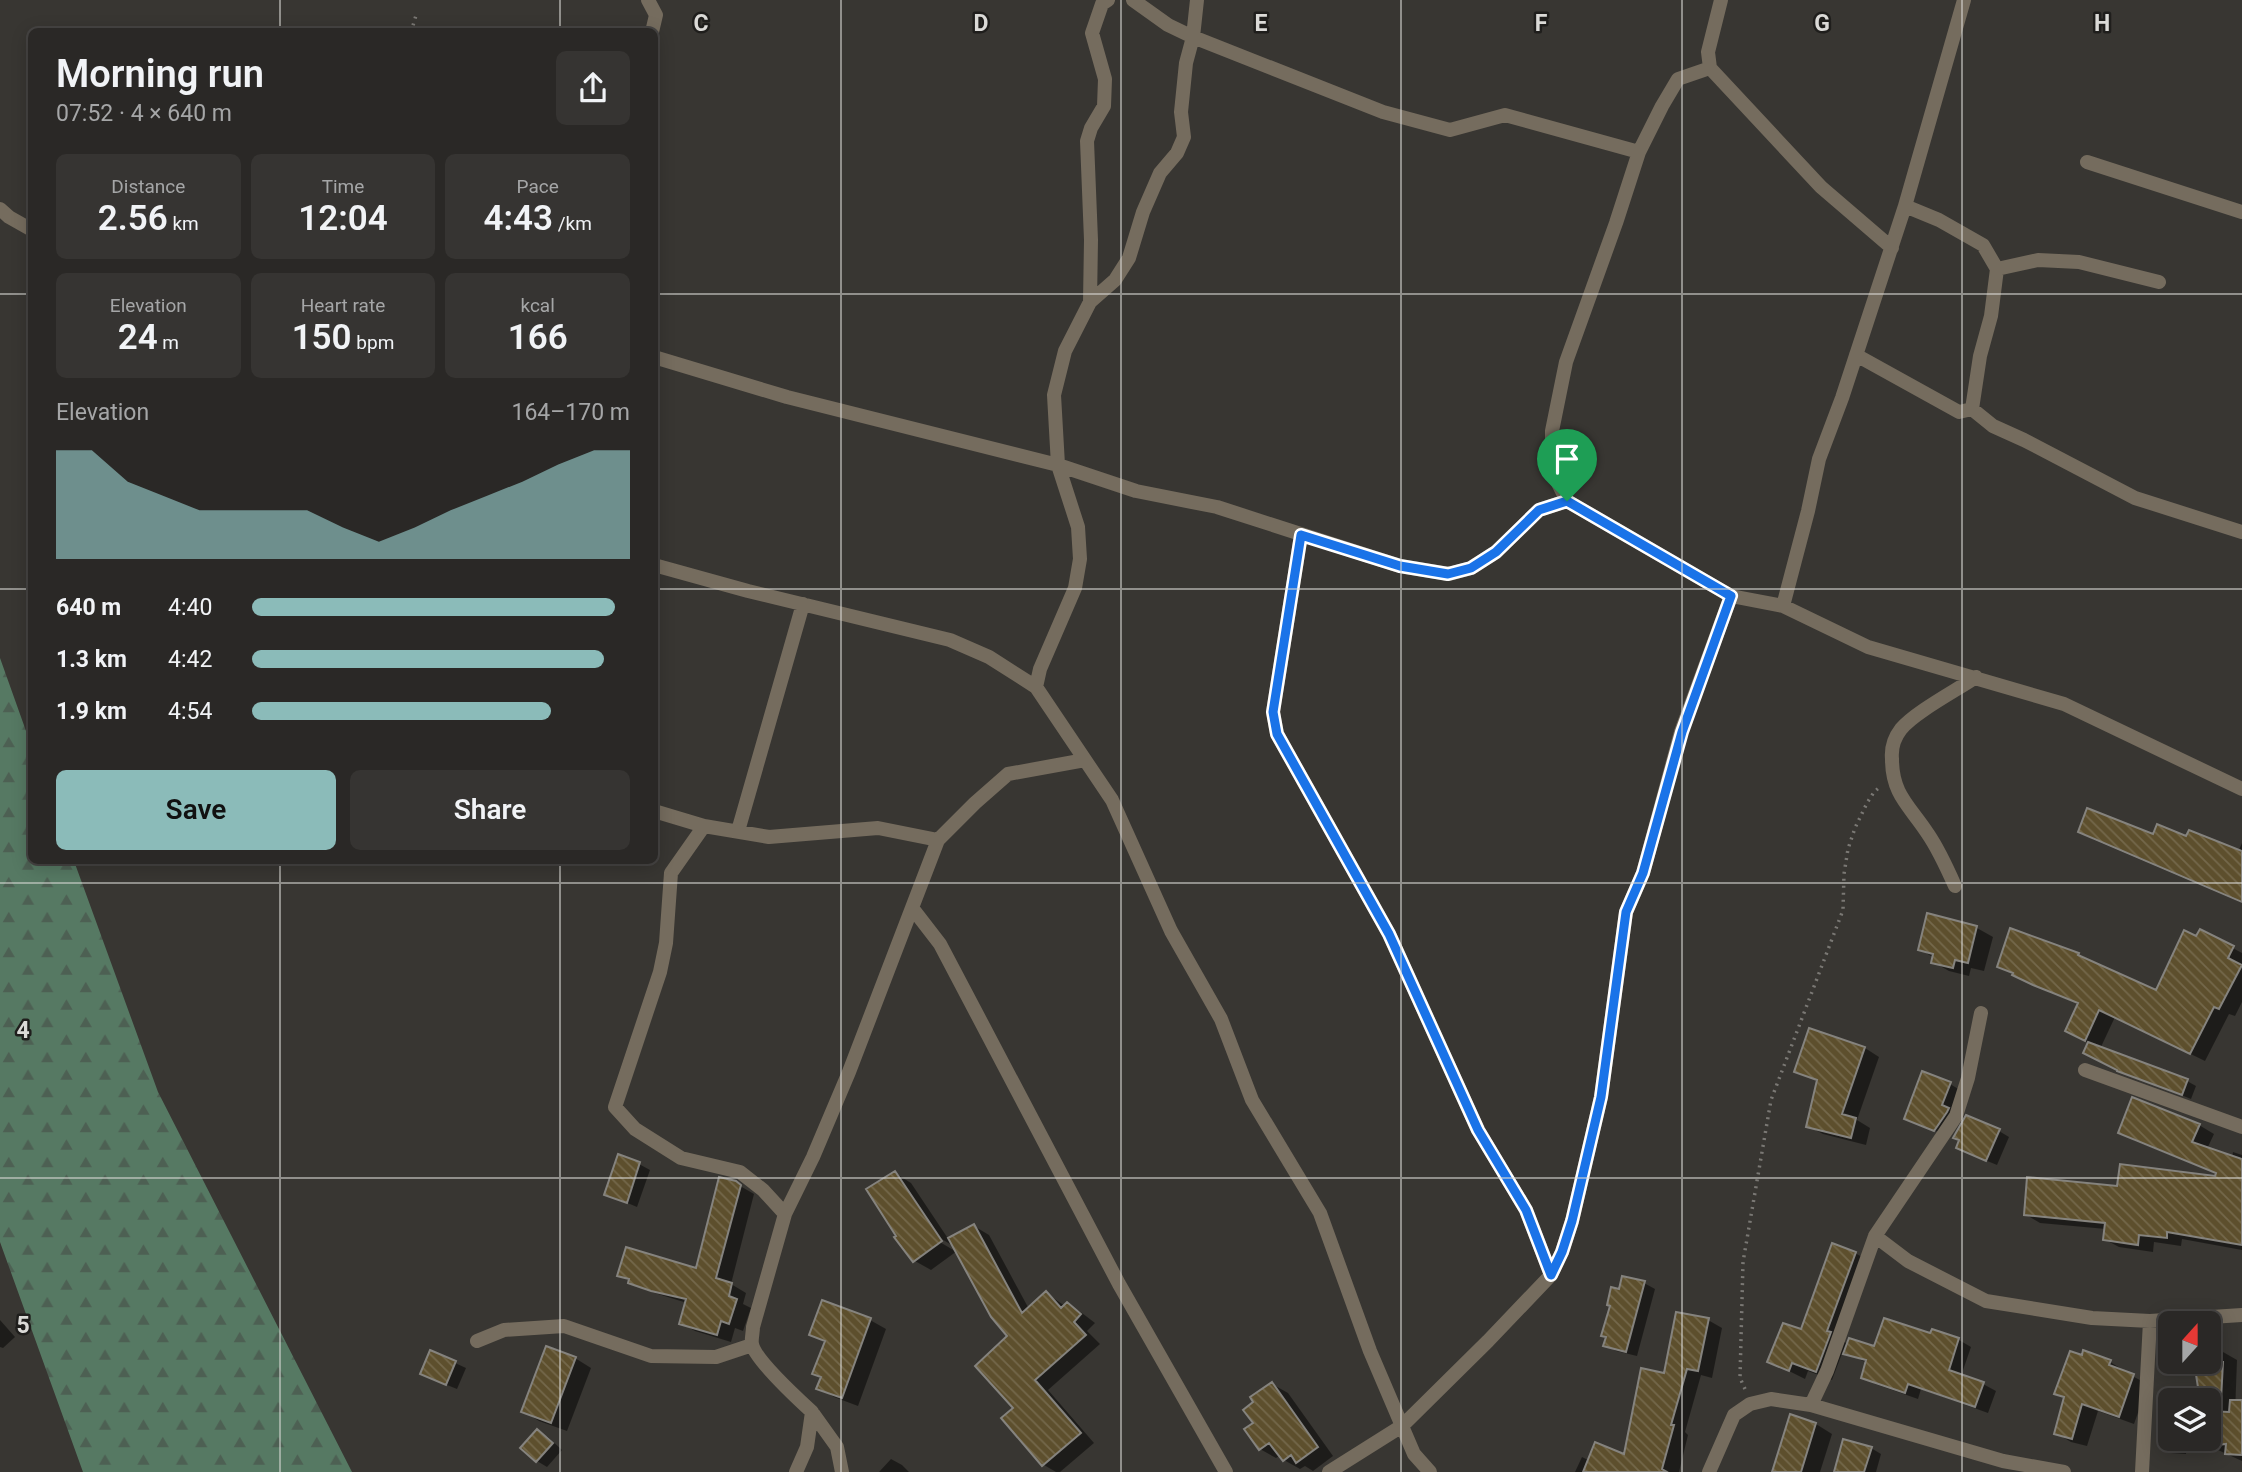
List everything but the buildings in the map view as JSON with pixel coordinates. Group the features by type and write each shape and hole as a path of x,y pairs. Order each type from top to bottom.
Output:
{"street":[{"path":"648,0 656,15 653,28"},
{"path":"1090,302 1091,240 1087,141 1104,106 1105,79 1092,33 1102,4 1108,0"},
{"path":"1133,0 1168,25 1193,37 1383,112 1450,130 1505,115 1639,152"},
{"path":"1036,687 1040,668 1075,588 1080,559 1078,527 1058,466 1054,395 1065,351 1090,302 1115,280 1129,258 1135,233 1160,173 1177,153 1184,137 1181,112 1197,0"},
{"path":"1721,0 1708,52 1710,68 1821,187 1892,248"},
{"path":"1783,606 1819,459 1892,248 1964,0"},
{"path":"1710,68 1678,79 1639,152 1566,362 1552,431 1552,462 1555,477 1567,501 1731,596 1783,606 1868,647 2064,704 2242,789"},
{"path":"2087,162 2242,212"},
{"path":"1905,206 1939,220 1983,245 1997,269 1991,316 1980,356 1972,409"},
{"path":"0,209 28,228"},
{"path":"1997,269 2038,260 2079,262 2160,282"},
{"path":"1856,355 1959,412 1972,409"},
{"path":"658,358 787,397 1058,466 1136,491 1217,507 1400,566 1448,574 1471,568 1496,552 1539,510 1567,501"},
{"path":"1972,409 1993,426 2134,498 2242,533"},
{"path":"1301,535 1273,712 1277,734 1389,934 1478,1130 1526,1210 1551,1275"},
{"path":"658,566 950,640 989,657 1036,687 1112,800 1171,931 1221,1019 1252,1100 1321,1213 1370,1351 1415,1454 1430,1472"},
{"path":"1329,1472 1402,1426 1489,1341 1551,1275 1562,1252 1572,1221 1601,1097 1626,912 1643,873 1682,732 1731,596"},
{"path":"738,831 803,604"},
{"path":"1955,886 1928,832 1907,807 1892,778 1892,747 1902,729 1929,707 1976,677"},
{"path":"842,1472 837,1447 812,1412 787,1388 751,1345 753,1327 785,1214 813,1157 849,1072 938,840 1008,774 1085,760"},
{"path":"658,812 704,826 769,836 878,828 938,840"},
{"path":"704,826 671,873 666,943 660,972 615,1107 635,1129 681,1158 740,1172 763,1190 785,1214"},
{"path":"913,909 940,944 1119,1284 1226,1472"},
{"path":"1811,1405 1827,1371 1875,1236 1956,1116 1968,1078 1981,1013"},
{"path":"2085,1070 2242,1128"},
{"path":"1875,1236 1908,1261 1986,1301 2092,1318 2150,1321 2242,1315"},
{"path":"2142,1472 2150,1321"},
{"path":"477,1341 505,1329 564,1326 651,1356 716,1357 751,1345"},
{"path":"1709,1472 1734,1415 1750,1404 1771,1399 1811,1405 2003,1461 2064,1472"},
{"path":"796,1472 807,1447 812,1412"}],"path":[{"path":"412,28 417,12"},
{"path":"1750,1404 1740,1378 1743,1262 1771,1100 1843,910 1844,874 1855,828 1874,792 1892,778"}],"green space":[{"path":"0,658 28,737 28,864 75,864 158,1092 352,1472 83,1472 0,1242"}],"route":[{"path":"1567,501 1731,596 1682,732 1643,873 1626,912 1601,1097 1572,1221 1551,1275 1526,1210 1478,1130 1389,934 1277,734 1273,712 1301,535 1400,566 1448,574 1471,568 1496,552 1539,510 1567,501"}]}
